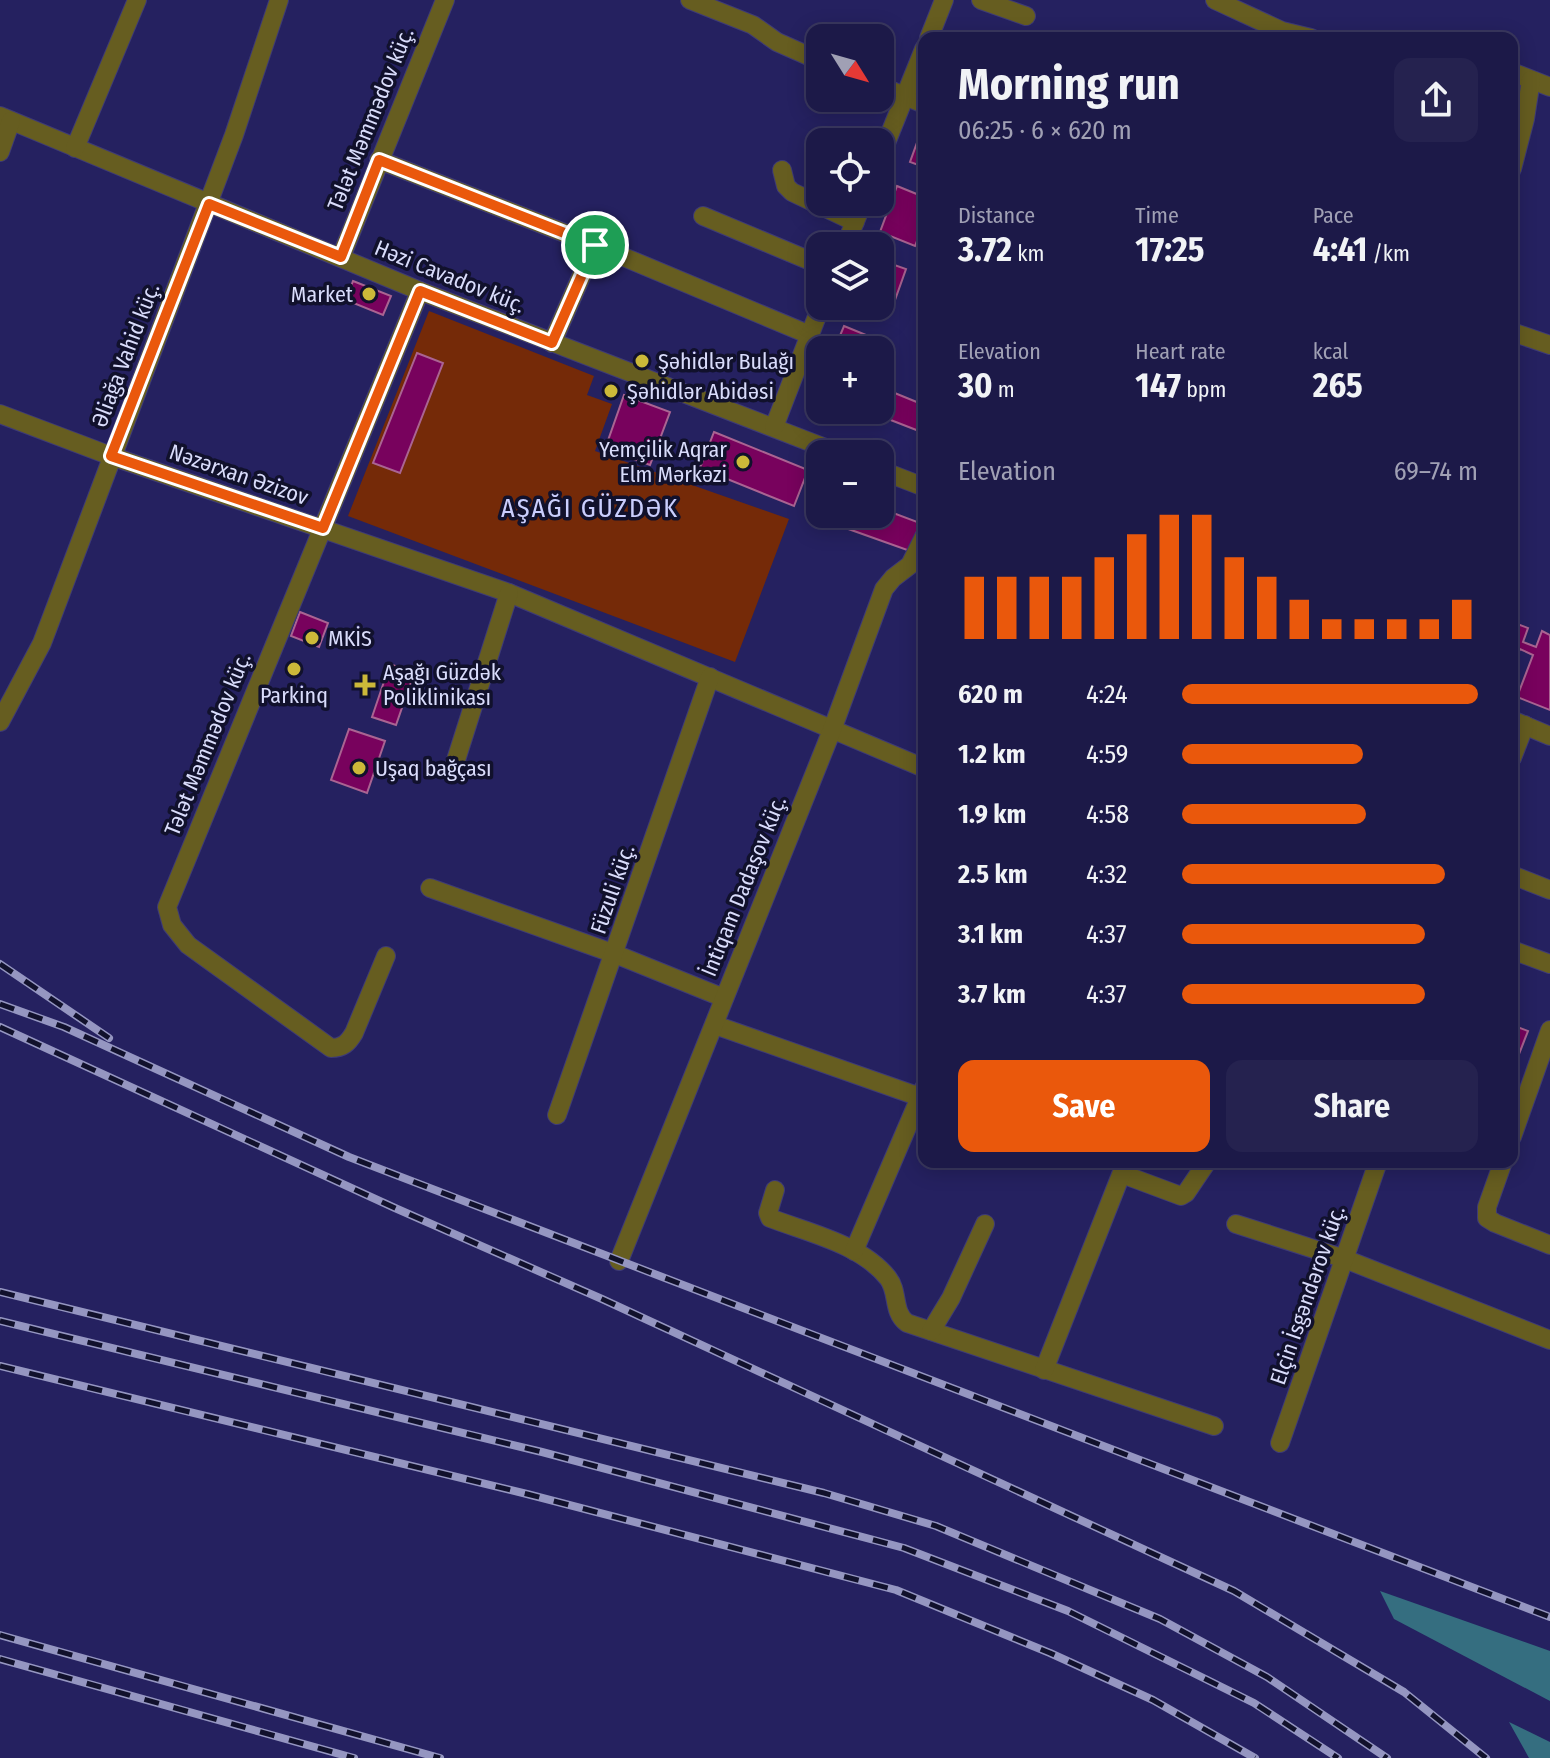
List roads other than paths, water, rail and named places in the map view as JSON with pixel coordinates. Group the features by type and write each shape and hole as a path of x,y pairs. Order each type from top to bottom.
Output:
{"street":[{"path":"75,148 137,0"},
{"name":"Əliağa Vahid küç.","path":"0,722 42,643 209,204 279,0"},
{"name":"Tələt Məmmədov küç.","path":"341,257 445,0"},
{"path":"690,0 753,25 777,42 806,55"},
{"path":"931,32 944,0"},
{"path":"981,0 1026,16"},
{"path":"1215,0 1276,32"},
{"path":"892,128 918,63"},
{"path":"1518,75 1550,87"},
{"path":"1518,141 1531,80"},
{"path":"894,92 918,102"},
{"path":"0,152 6,119"},
{"name":"Həzi Cavadov küç.","path":"6,119 420,291 806,440"},
{"path":"379,160 595,245 810,335"},
{"path":"782,170 786,186 792,192 855,222"},
{"path":"703,216 806,259"},
{"path":"851,232 857,216"},
{"path":"552,343 595,245"},
{"name":"Tələt Məmmədov küç.","path":"386,956 349,1042 340,1048 331,1048 188,945 172,925 167,907 420,291"},
{"path":"774,427 816,320"},
{"path":"1518,334 1550,345"},
{"name":"Nəzərxan Əzizov","path":"0,414 111,456 509,593 918,766"},
{"path":"894,475 918,485"},
{"name":"İntiqam Dadaşov küç.","path":"619,1261 832,730 884,589 910,565 918,549"},
{"path":"455,763 509,593"},
{"name":"Füzuli küç.","path":"557,1115 710,677"},
{"path":"1518,723 1550,736"},
{"path":"1518,877 1550,890"},
{"path":"430,888 615,954 724,998"},
{"path":"1518,952 1550,964"},
{"path":"715,1025 918,1091"},
{"path":"1518,1120 1550,1030"},
{"path":"854,1251 918,1101"},
{"path":"1044,1370 1124,1168 1181,1196 1203,1168"},
{"name":"Elçin İsgəndərov küç.","path":"1280,1443 1376,1168"},
{"path":"1501,1168 1487,1207 1487,1218 1550,1245"},
{"path":"775,1190 768,1213 770,1218 854,1251 888,1278 900,1318 907,1323 1214,1426"},
{"path":"931,1331 951,1298 985,1224"},
{"path":"1236,1224 1345,1259 1550,1340"}],"water":[{"path":"1380,1591 1550,1651 1550,1701 1394,1619"},
{"path":"1509,1722 1550,1742 1550,1758 1529,1758"}],"railway":[{"path":"0,964 109,1038"},
{"path":"0,1004 64,1027 349,1157 1550,1617"},
{"path":"0,1027 602,1299 1234,1591 1404,1692 1486,1758"},
{"path":"0,1292 824,1493 936,1526 1160,1619 1267,1677 1387,1758"},
{"path":"0,1321 542,1452 904,1548 1068,1611 1254,1703 1338,1758"},
{"path":"0,1366 527,1494 896,1590 1050,1653 1153,1700 1255,1758"},
{"path":"0,1635 440,1758"},
{"path":"0,1659 354,1758"}],"place":[{"name":"Market","path":"369,294"},
{"name":"Şəhidlər Bulağı","path":"642,361"},
{"name":"Şəhidlər Abidəsi","path":"611,391"},
{"name":"Yemçilik Aqrar Elm Mərkəzi","path":"743,462"},
{"name":"MKİS","path":"312,638"},
{"name":"Parkinq","path":"294,669"},
{"name":"Aşağı Güzdək Poliklinikası","path":"365,685"},
{"name":"Uşaq bağçası","path":"359,768"}],"district":[{"name":"AŞAĞI GÜZDƏK","path":"590,508"}]}
